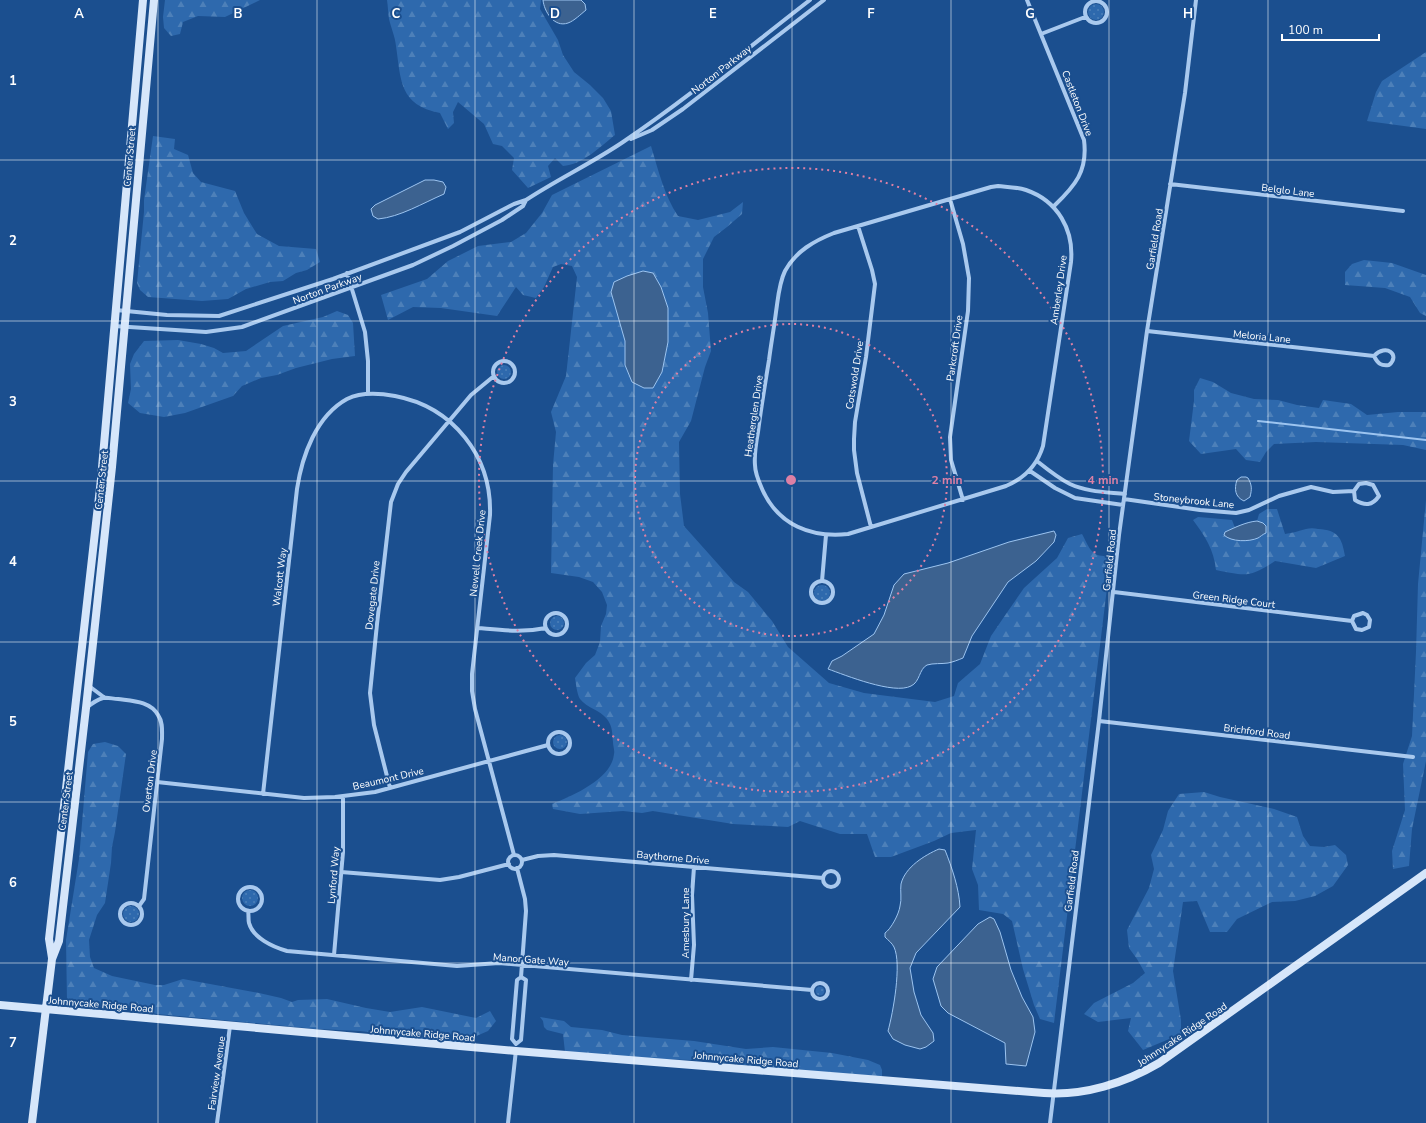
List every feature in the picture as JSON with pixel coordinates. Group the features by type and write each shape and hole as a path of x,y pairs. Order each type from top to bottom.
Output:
{"main road":[{"name":"Center Street","path":"52,959 49,939 101,479 143,0"},
{"name":"Center Street","path":"32,1123 52,959 58,941 86,708 121,379 154,0"},
{"path":"110,378 121,379"},
{"name":"Johnnycake Ridge Road","path":"0,1005 230,1026 516,1047 1053,1094 1075,1092 1120,1082 1140,1075 1159,1064 1426,873"}],"street":[{"name":"Norton Parkway","path":"116,310 167,315 218,316 347,273 460,232 514,204 526,200 612,150 701,87 810,0"},
{"name":"Norton Parkway","path":"623,142 652,130 683,109 824,0"},
{"name":"Castleton Drive","path":"1027,0 1081,130 1085,148 1083,166 1079,178 1072,189 1054,206"},
{"name":"Garfield Road","path":"1050,1123 1099,721 1123,506 1147,331 1185,93 1196,0"},
{"path":"1095,1 1102,3 1106,8 1106,17 1098,23 1089,21 1086,17 1086,6 1092,2 1095,1"},
{"path":"1041,34 1086,17"},
{"name":"Belglo Lane","path":"1170,184 1404,211"},
{"name":"Amberley Drive","path":"794,259 799,252 815,241 834,233 991,187 1010,187 1026,190 1054,206 1068,231 1072,253 1045,435 1041,452 1034,466"},
{"name":"Parkcroft Drive","path":"950,199 963,244 969,278 968,311 950,437 951,460 963,500"},
{"name":"Norton Parkway","path":"114,326 206,332 242,327 413,265 502,220 523,206 526,200"},
{"name":"Cotswold Drive","path":"858,226 875,284 866,357 855,422 854,439 857,473 871,527"},
{"name":"Heatherglen Drive","path":"794,259 783,277 778,299 754,457 756,474 766,498 780,514 798,527 816,533 826,535 848,534 1006,486 1024,477 1034,466"},
{"path":"347,273 365,332 368,361 368,394"},
{"name":"Meloria Lane","path":"1147,331 1374,356 1382,350 1386,350 1391,352 1393,355 1393,360 1389,365 1384,366 1377,362 1374,356"},
{"path":"501,361 508,361 514,366 516,373 510,382 499,382 494,376 493,372 495,365 501,361"},
{"name":"Dovegate Drive","path":"390,788 374,725 370,693 390,507 403,476 471,395 494,376"},
{"name":"Newell Creek Drive","path":"368,394 388,394 415,401 449,420 476,453 485,477 489,496 489,521 472,674 472,691 475,709 514,855"},
{"name":"Walcott Way","path":"263,794 299,476 305,456 316,432 327,414 348,398 368,394"},
{"path":"1037,461 1064,481 1078,487 1095,491 1125,494"},
{"path":"1030,471 1055,488 1075,498 1123,506"},
{"name":"Stoneybrook Lane","path":"1366,483 1373,485 1379,496 1376,502 1361,504 1355,500 1354,491 1359,484 1366,483"},
{"name":"Stoneybrook Lane","path":"1124,500 1236,513 1249,510 1279,496 1311,487 1333,492 1354,491"},
{"path":"822,581 826,535"},
{"path":"822,581 829,583 833,589 833,596 831,600 820,603 814,600 811,592 814,584 822,581"},
{"name":"Green Ridge Court","path":"1114,592 1352,620"},
{"path":"552,613 560,613 566,618 566,628 561,634 558,635 550,633 546,628 545,620 552,613"},
{"name":"Green Ridge Court","path":"1363,613 1367,615 1370,620 1370,627 1362,630 1356,629 1352,620 1354,616 1363,613"},
{"path":"478,628 517,631 546,628"},
{"name":"Overton Drive","path":"88,686 105,698 142,703 148,706 158,715 162,726 144,899 139,906"},
{"path":"86,708 93,702 105,698"},
{"name":"Brichford Road","path":"1099,721 1413,757"},
{"path":"558,732 568,735 571,742 569,749 563,754 555,754 548,746 551,735 558,732"},
{"name":"Beaumont Drive","path":"157,782 304,798 343,796 363,794 390,788 548,746"},
{"name":"Lynford Way","path":"334,955 344,840 343,796"},
{"path":"509,864 509,858 514,855 519,856 522,860 521,866 517,868"},
{"name":"Baythorne Drive","path":"522,860 538,856 554,855 823,878"},
{"path":"341,872 440,880 459,877 509,864 512,867 517,868"},
{"name":"Amesbury Lane","path":"691,980 694,945 692,895 694,867"},
{"path":"516,1047 512,1039 517,980 521,977 526,911 525,899 517,868"},
{"name":"Manor Gate Way","path":"251,887 255,888 260,893 262,900 261,904 256,909 248,911 242,907 238,900 243,890 251,887"},
{"name":"Overton Drive","path":"132,903 139,906 142,916 138,923 131,925 124,923 121,920 120,913 122,906 132,903"},
{"name":"Manor Gate Way","path":"248,911 249,923 252,930 273,946 287,951 458,966 490,963 522,965 812,990"},
{"path":"508,1123 516,1047 521,1040 526,980 521,977"},
{"name":"Fairview Avenue","path":"217,1123 230,1026"}],"green space":[{"path":"165,0 260,0 225,17 198,16 183,22 180,34 171,36 164,28 163,17"},
{"path":"387,0 541,0 540,9 558,40 563,55 574,72 603,98 611,111 615,135 584,159 570,165 563,166 555,158 548,166 551,177 528,188 512,170 514,158 502,146 493,144 484,124 458,102 453,112 454,123 448,129 440,113 417,104 409,97 401,80 395,42 389,19"},
{"path":"1096,4 1102,6 1104,12 1102,18 1096,20 1090,18 1088,12 1090,6"},
{"path":"1426,52 1426,129 1367,121 1376,92 1382,81"},
{"path":"153,136 175,139 174,149 188,155 193,173 201,182 235,191 244,213 257,234 279,246 316,249 320,262 283,281 270,282 246,289 228,299 202,301 148,297 140,290 137,283 144,200"},
{"path":"651,146 665,191 678,216 698,220 730,212 743,202 742,214 714,237 703,259 703,287 708,313 711,351 705,367 691,421 679,442 680,494 684,526 734,582 748,592 772,621 788,647 829,683 864,693 935,702 954,696 958,683 980,664 991,636 1024,588 1057,558 1068,538 1082,534 1092,552 1100,556 1111,555 1054,1023 1040,1019 1034,1005 1023,969 1012,921 1003,914 979,910 978,885 972,869 976,830 951,833 891,857 875,857 867,834 840,834 800,821 788,827 733,824 653,811 642,813 623,811 580,814 553,809 552,804 580,791 599,779 612,763 614,753 612,730 609,722 604,716 586,705 580,699 577,692 575,678 586,663 595,655 600,642 601,626 606,614 607,605 602,592 593,582 579,577 551,573 553,465 556,432 551,412 566,376 577,277 572,266 561,264 553,267 544,287 536,298 523,295 516,287 497,316 441,308 413,307 388,320 381,295 427,279 448,261 478,246 511,242 526,233 542,213 552,195"},
{"path":"1364,260 1392,263 1426,275 1426,316 1420,313 1410,297 1385,288 1345,285 1345,272 1352,264"},
{"path":"337,311 348,315 353,323 355,356 332,359 296,368 277,375 261,378 242,386 233,396 185,413 164,417 140,413 128,403 131,389 130,364 134,354 144,341 178,340 201,344 214,348 223,353 246,351 283,326 323,317"},
{"path":"501,365 507,365 511,369 511,375 507,379 501,379 497,375 497,369"},
{"path":"1200,378 1213,382 1231,393 1254,399 1278,400 1297,405 1319,408 1323,400 1351,404 1367,415 1398,412 1426,412 1426,450 1403,445 1316,442 1274,444 1266,452 1260,462 1246,460 1236,449 1201,454 1189,441 1194,390"},
{"path":"1426,500 1426,761 1412,829 1409,866 1393,869 1392,851 1405,810 1403,764 1412,736 1418,584"},
{"path":"1267,509 1277,509 1285,534 1312,528 1335,533 1342,544 1345,556 1316,568 1275,561 1253,573 1247,574 1234,574 1216,570 1213,556 1208,544 1193,520 1198,517 1232,520 1235,528 1225,532 1263,523 1257,521 1259,514"},
{"path":"822,585 828,587 830,593 828,599 822,601 816,599 814,593 816,587"},
{"path":"554,616 560,616 564,620 564,626 560,630 554,630 550,626 550,620"},
{"path":"557,735 563,735 567,739 567,745 563,749 557,749 553,745 553,739"},
{"path":"105,742 118,746 126,754 105,903 97,915 89,940 90,957 94,968 112,976 155,985 164,985 183,979 259,993 292,1002 298,1000 327,999 390,1012 422,1007 476,1018 490,1011 496,1021 488,1031 460,1043 360,1031 317,1029 157,1014 127,1006 99,1007 67,1001 66,940 79,859 88,752 93,744"},
{"path":"1204,792 1274,809 1297,817 1303,836 1310,846 1324,847 1335,845 1346,855 1348,865 1333,886 1315,896 1295,901 1272,902 1237,919 1227,932 1210,932 1197,901 1183,902 1173,971 1181,1020 1181,1034 1143,1050 1128,1031 1131,1018 1098,1022 1084,1014 1094,1003 1133,983 1145,973 1129,948 1127,930 1149,888 1154,869 1151,855 1163,830 1168,811 1179,794"},
{"path":"250,890 257,895 258,898 253,905 250,906 243,901 242,898 247,891"},
{"path":"131,906 138,911 139,914 134,921 131,922 124,917 123,914 128,907"},
{"path":"818,987 822,987 824,991 822,995 818,995 816,993 816,989"},
{"path":"540,1017 564,1021 571,1027 602,1030 622,1035 694,1041 746,1049 773,1047 832,1053 868,1060 880,1065 882,1070 882,1078 692,1060 657,1059 565,1052 563,1034 547,1030 544,1027 543,1021"}],"shaded area":[{"path":"543,0 581,0 585,4 586,10 568,23 558,23 551,18 545,9"},
{"path":"425,180 443,182 446,187 444,194 395,216 378,219 373,216 371,209 375,205"},
{"path":"643,271 653,273 661,287 668,308 668,342 662,372 653,388 644,388 632,382 625,365 625,341 611,292 614,282"},
{"path":"1241,477 1248,478 1251,487 1250,497 1244,501 1237,495 1236,492 1237,480"},
{"path":"1257,521 1266,526 1266,533 1258,538 1240,541 1231,539 1224,535 1225,532 1249,522"},
{"path":"1054,531 1056,535 1054,542 1036,561 1008,582 972,636 963,658 954,662 927,665 922,669 914,684 903,688 893,688 870,683 828,669 832,661 842,656 874,634 884,615 894,585 904,574 948,563 1009,542"},
{"path":"939,849 945,850 957,885 960,907 916,953 910,968 914,992 921,1015 933,1033 934,1041 926,1047 920,1049 905,1045 893,1039 888,1031 896,989 897,965 894,947 885,937 885,933 892,925 898,913 901,901 901,884 903,878 916,862"},
{"path":"990,917 994,919 1000,932 1011,970 1022,997 1033,1017 1035,1032 1026,1066 1006,1064 1005,1043 948,1013 941,1006 933,979 937,967 978,924"}],"waterway":[{"path":"1258,421 1426,440"}]}
